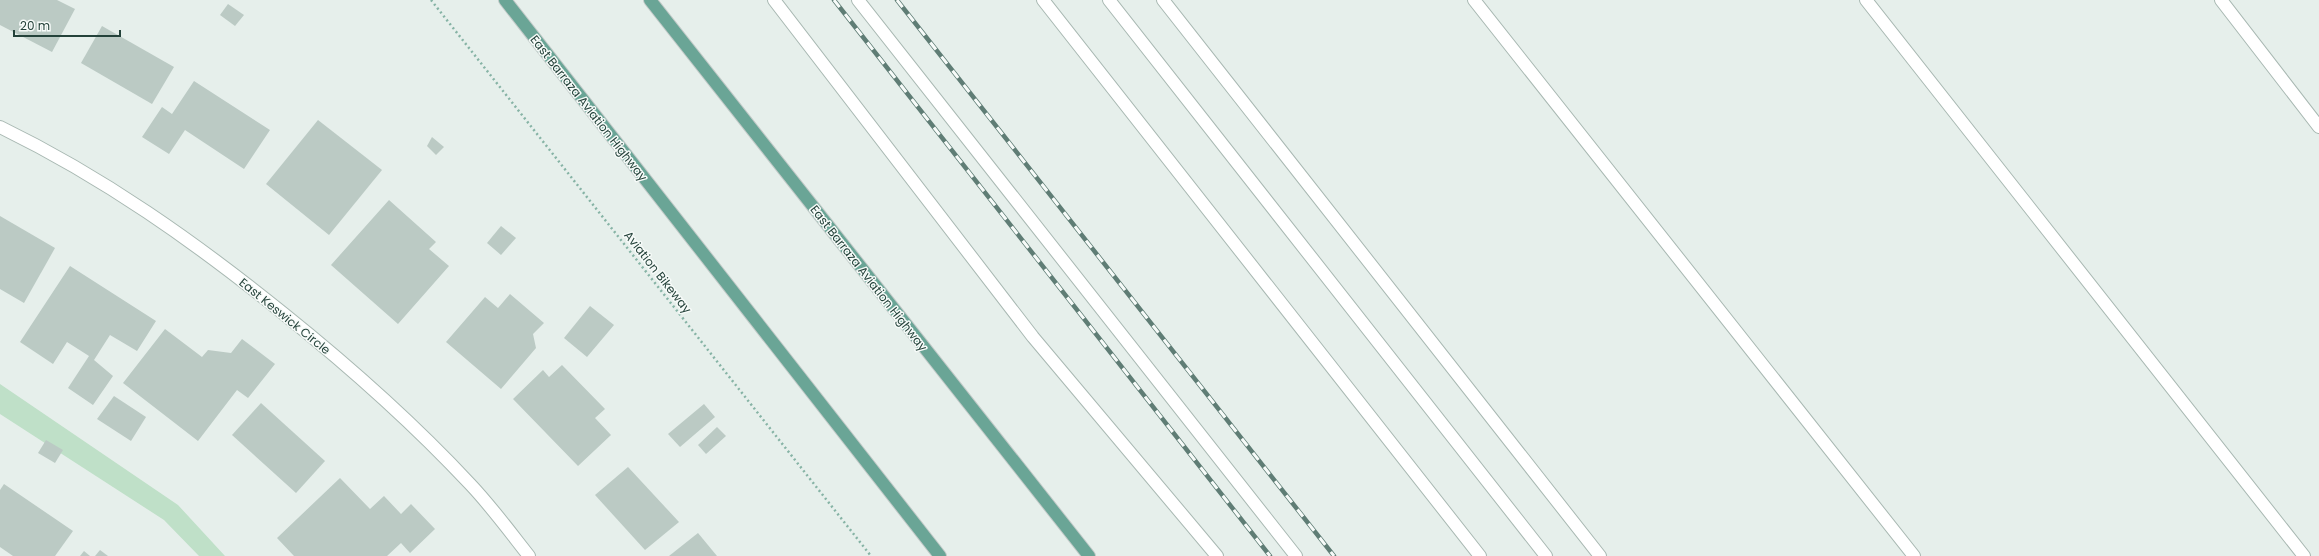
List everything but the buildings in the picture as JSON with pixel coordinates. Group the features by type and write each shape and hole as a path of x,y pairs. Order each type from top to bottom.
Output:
{"main road":[{"name":"East Barraza Aviation Highway","path":"505,0 940,556"},
{"name":"East Barraza Aviation Highway","path":"650,0 1089,556"}],"street":[{"path":"774,0 1033,337 1218,556"},
{"path":"858,0 1296,556"},
{"path":"1043,0 1480,556"},
{"path":"1109,0 1546,556"},
{"path":"1163,0 1600,556"},
{"path":"1474,0 1914,556"},
{"path":"1866,0 2304,556"},
{"path":"2221,0 2319,127"},
{"name":"East Keswick Circle","path":"0,127 106,184 189,240 307,332 419,432 472,485 529,556"}],"path":[{"name":"Aviation Bikeway","path":"431,0 871,556"}],"green space":[{"path":"0,384 178,505 225,556 199,556 164,520 0,414"}],"railway":[{"path":"834,0 1270,556"},
{"path":"897,0 1334,556"}]}
